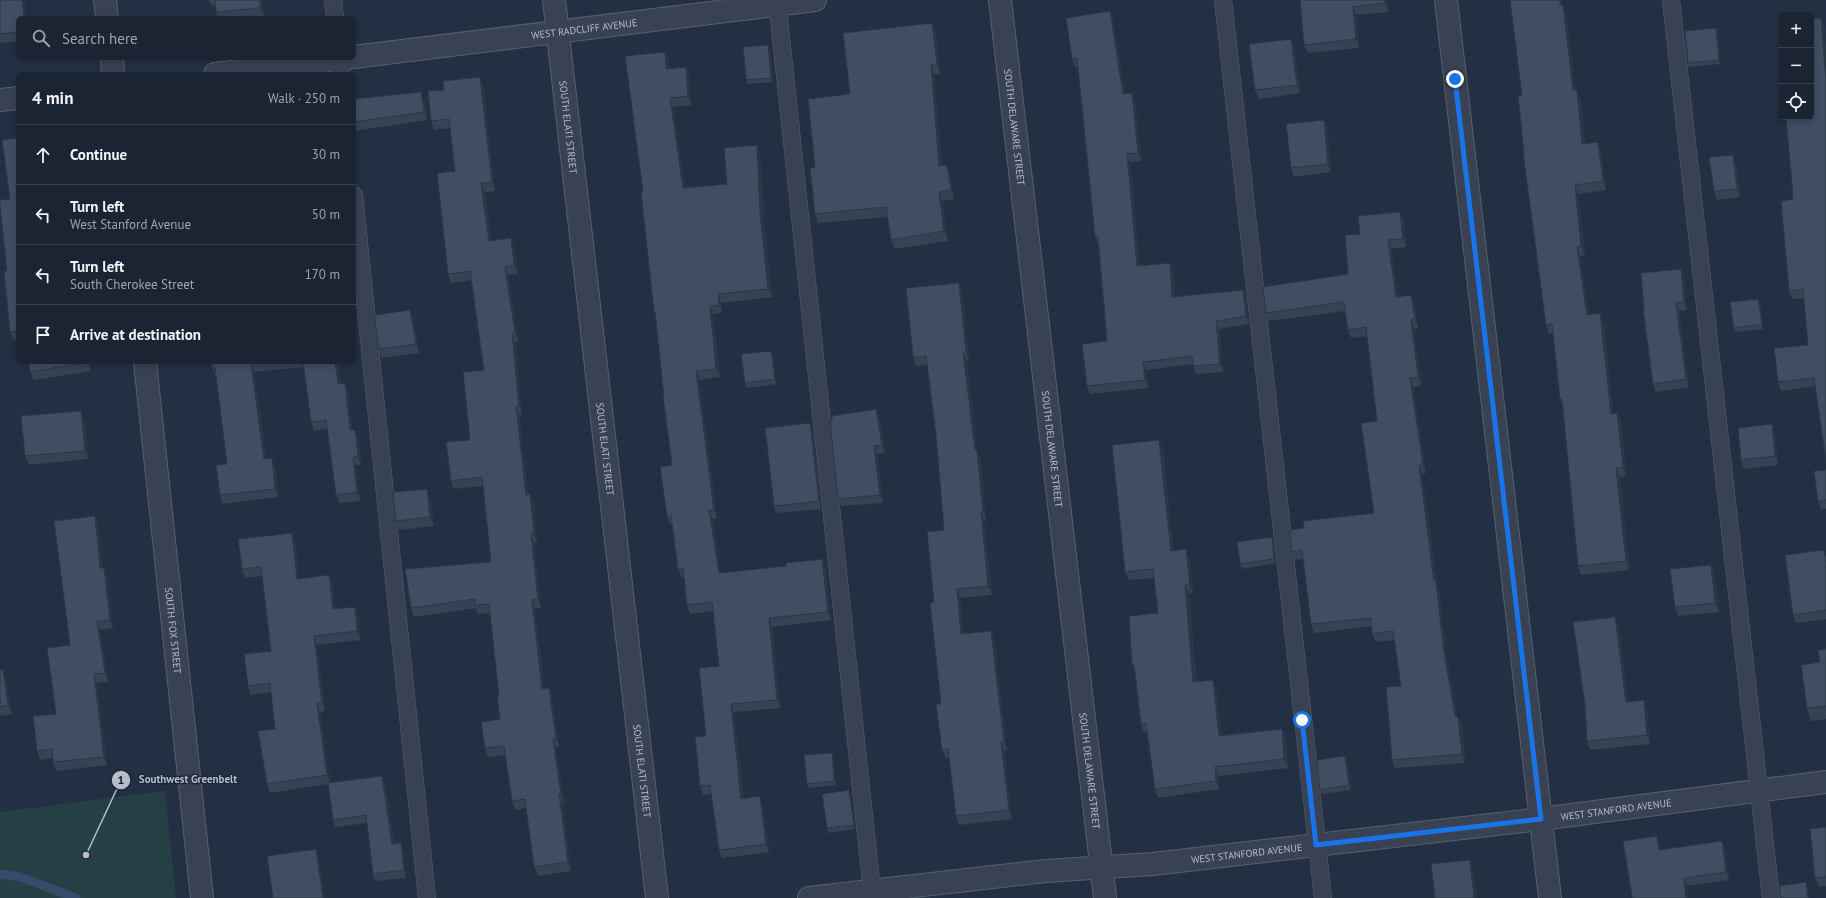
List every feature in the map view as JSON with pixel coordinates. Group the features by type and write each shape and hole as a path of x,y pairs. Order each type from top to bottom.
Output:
{"street":[{"path":"105,0 107,16"},
{"name":"SOUTH ELATI STREET","path":"554,0 657,898"},
{"name":"WEST RADCLIFF AVENUE","path":"356,60 777,2 815,0"},
{"name":"SOUTH DELAWARE STREET","path":"1000,0 1105,898"},
{"path":"1446,0 1550,898"},
{"path":"112,60 113,72"},
{"name":"WEST RADCLIFF AVENUE","path":"235,72 345,61"},
{"path":"0,100 16,98"},
{"name":"SOUTH FOX STREET","path":"145,364 202,898"},
{"name":"WEST STANFORD AVENUE","path":"809,898 1046,871 1101,866 1154,864 1541,819 1826,782"}],"lane":[{"path":"333,0 335,16"},
{"path":"1223,0 1323,898"},
{"path":"1670,0 1770,898"},
{"path":"777,2 872,891"},
{"path":"356,214 427,898"}],"green space":[{"path":"165,791 176,898 0,898 0,812"}],"building":[{"path":"0,0 22,0 24,16 16,16 16,32 0,34"},
{"path":"215,0 260,0 260,8 216,12"},
{"path":"1300,0 1385,0 1385,3 1353,7 1356,39 1304,45"},
{"path":"1510,0 1560,0 1560,5 1563,5 1573,90 1577,90 1582,144 1598,142 1603,181 1575,185 1581,246 1577,247 1587,315 1600,313 1611,414 1617,413 1623,467 1616,468 1626,561 1578,566 1562,399 1560,399 1552,324 1546,325 1523,153 1518,96 1522,96"},
{"path":"1110,11 1123,94 1132,93 1138,153 1127,154 1137,266 1170,263 1172,297 1243,290 1246,316 1216,321 1220,364 1193,366 1192,356 1143,362 1145,380 1087,386 1082,344 1107,341 1098,236 1095,236 1077,58 1072,59 1066,18"},
{"path":"1821,18 1826,79 1826,461 1814,378 1778,382 1774,348 1808,345 1803,289 1789,291 1781,201 1793,199 1786,120 1814,120 1814,19"},
{"path":"932,23 937,64 931,65 939,166 947,165 951,190 939,192 944,231 891,240 886,207 815,214 810,168 815,168 808,99 850,94 843,33"},
{"path":"1716,28 1719,60 1688,63 1685,31"},
{"path":"1291,39 1297,85 1255,90 1249,44"},
{"path":"768,45 771,78 746,80 743,47"},
{"path":"665,52 666,69 686,67 688,96 670,98 683,188 727,184 724,148 757,145 760,211 768,289 718,294 719,305 710,306 716,369 696,371 714,510 709,510 719,573 786,566 786,563 822,559 828,612 769,618 777,700 731,704 741,799 760,796 766,844 719,850 710,785 700,786 695,737 706,736 699,668 719,666 712,602 687,605 683,568 678,569 671,516 667,516 660,467 672,465 663,397 641,192 643,192 625,56"},
{"path":"480,77 492,182 481,183 489,241 511,238 514,265 505,267 515,333 512,334 519,406 516,406 526,495 530,494 534,534 531,534 538,599 532,600 542,689 549,688 556,738 553,739 561,794 559,794 568,862 534,867 525,799 512,801 504,746 485,748 481,722 500,719 489,604 475,605 475,599 411,608 405,569 491,562 482,477 451,481 446,442 470,440 463,372 484,370 470,271 448,274 437,173 455,171 449,119 431,121 428,91 444,90 443,81"},
{"path":"421,92 424,112 356,122 356,99"},
{"path":"1324,120 1328,164 1291,168 1286,124"},
{"path":"16,138 16,331 10,332 4,271 7,271 0,200 10,199 2,140"},
{"path":"1733,155 1737,189 1714,191 1709,157"},
{"path":"1400,212 1403,239 1388,240 1396,297 1411,295 1415,319 1411,320 1418,377 1410,378 1423,465 1419,465 1434,581 1436,581 1443,645 1455,717 1458,717 1462,754 1392,760 1386,687 1401,686 1393,631 1372,634 1371,618 1311,624 1302,550 1292,552 1290,530 1304,528 1303,521 1374,513 1361,423 1377,421 1366,327 1348,330 1344,302 1266,313 1263,287 1348,274 1345,235 1360,234 1358,216"},
{"path":"1681,269 1684,302 1676,303 1686,379 1653,384 1643,309 1641,273"},
{"path":"959,283 966,352 963,353 975,450 977,450 988,586 957,589 961,634 991,631 1004,742 1001,742 1009,810 956,816 948,749 942,750 936,704 941,704 930,603 934,602 927,532 944,530 936,435 926,356 913,357 906,288"},
{"path":"1758,299 1762,324 1734,328 1730,302"},
{"path":"410,310 416,344 379,349 374,315"},
{"path":"771,351 775,379 745,383 741,354"},
{"path":"29,364 76,364 30,372"},
{"path":"212,364 251,364 264,459 272,458 275,489 220,495 216,465 227,464 215,367 212,367"},
{"path":"303,364 335,364 338,384 345,383 350,430 355,430 358,456 353,457 357,492 336,495 326,420 311,422"},
{"path":"876,409 882,445 874,446 880,495 838,499 830,421 832,421 832,416"},
{"path":"81,411 85,451 25,456 21,416"},
{"path":"810,423 819,501 774,506 765,428"},
{"path":"1772,424 1775,456 1741,460 1738,428"},
{"path":"1159,440 1171,551 1186,549 1190,585 1185,585 1193,682 1213,680 1219,736 1282,729 1284,759 1215,767 1216,781 1155,789 1146,723 1141,724 1134,665 1132,665 1129,616 1158,613 1153,569 1125,572 1112,445"},
{"path":"1826,470 1826,500 1818,501 1814,471"},
{"path":"427,489 430,517 396,521 393,492"},
{"path":"95,516 100,568 104,568 110,620 97,621 105,673 94,674 104,757 53,762 52,749 37,751 33,716 56,714 47,648 70,645 54,521"},
{"path":"292,533 297,579 329,575 333,609 355,607 357,631 314,636 322,702 317,703 327,775 267,784 258,731 275,729 270,683 248,686 244,654 271,651 261,567 242,569 238,539"},
{"path":"1272,537 1274,559 1240,564 1237,542"},
{"path":"1824,550 1826,563 1826,610 1793,615 1785,555"},
{"path":"1711,565 1715,603 1675,607 1670,569"},
{"path":"1615,617 1626,702 1644,700 1647,735 1587,741 1585,705 1573,622"},
{"path":"1826,649 1826,706 1807,708 1801,665 1820,662 1818,650"},
{"path":"0,670 3,670 8,705 0,707"},
{"path":"832,753 834,781 807,784 804,755"},
{"path":"1345,756 1349,785 1320,790 1317,760"},
{"path":"382,776 392,844 401,843 404,870 373,874 366,815 333,820 328,783"},
{"path":"849,790 854,825 827,828 822,794"},
{"path":"1826,827 1826,877 1815,878 1810,829"},
{"path":"1657,836 1659,850 1722,841 1726,872 1684,878 1686,898 1634,898 1634,896 1632,896 1623,841"},
{"path":"316,849 323,898 273,898 267,856"},
{"path":"1470,860 1474,898 1435,898 1431,864"},
{"path":"1806,882 1808,898 1781,898 1779,886"}],"waterway":[{"path":"0,874 20,877 76,898"}],"place":[{"name":"Southwest Greenbelt","path":"86,855"}],"route":[{"path":"1302,720 1316,845 1541,819 1455,79"}]}
